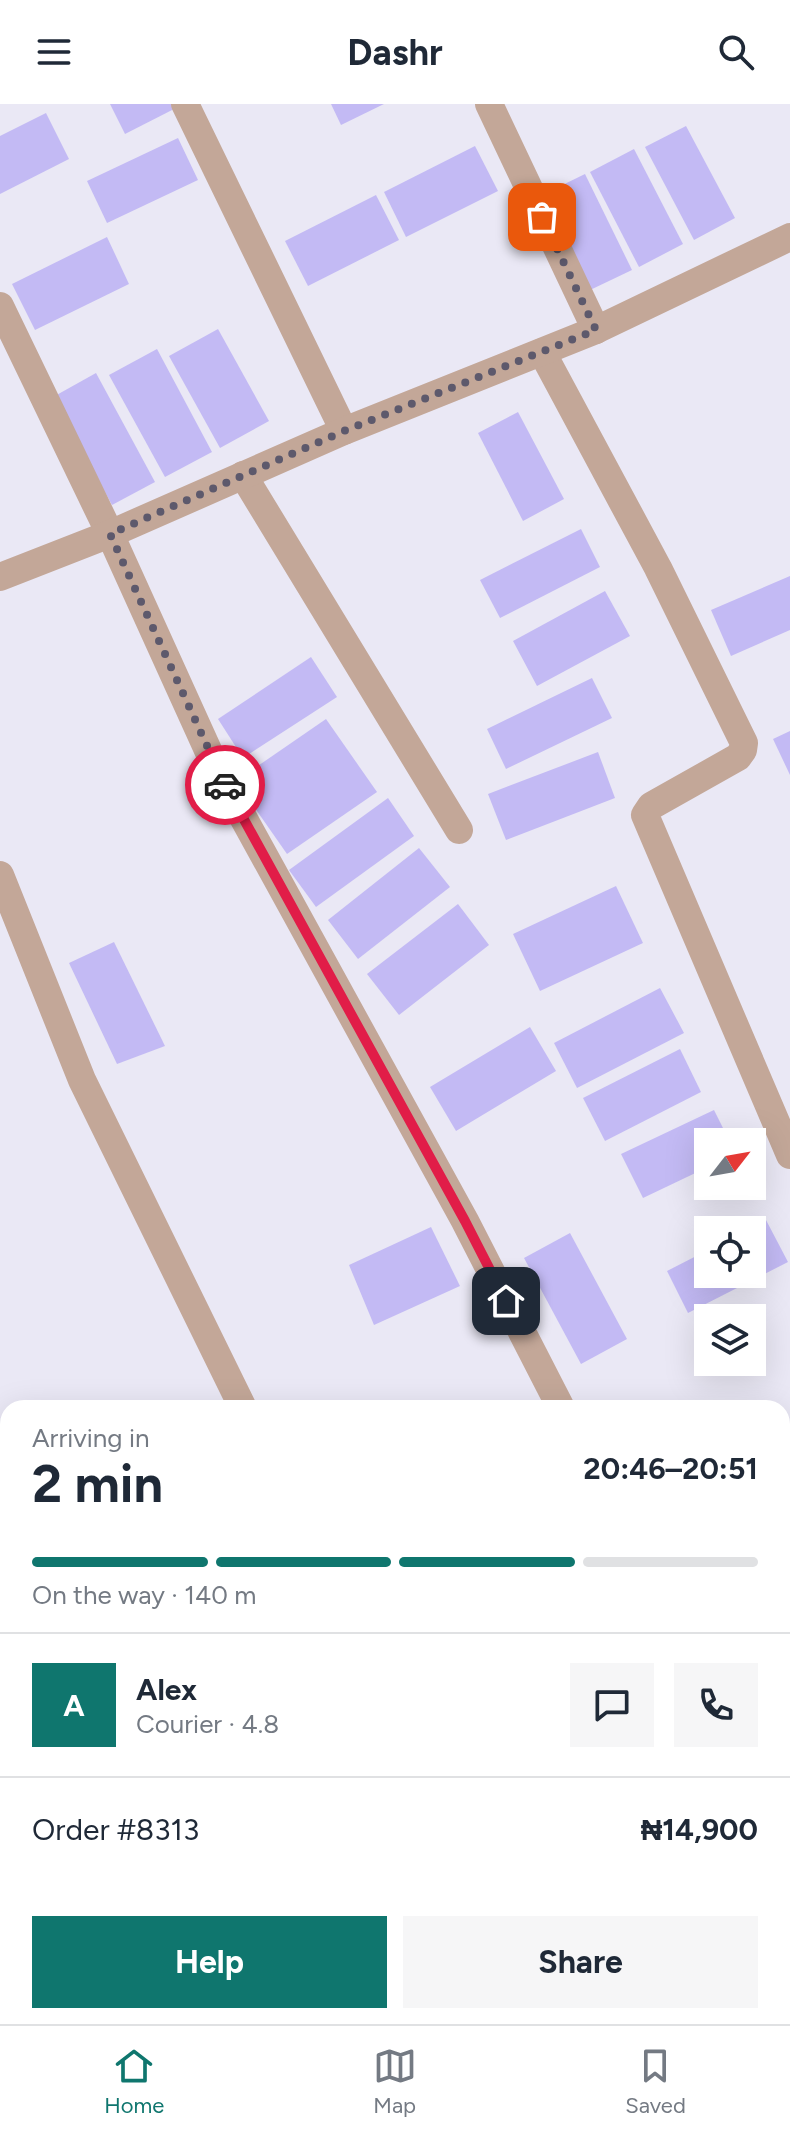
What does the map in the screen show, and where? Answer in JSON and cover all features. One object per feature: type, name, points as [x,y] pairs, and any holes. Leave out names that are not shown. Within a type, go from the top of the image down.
[{"type":"street","points":[[185,104],[344,431]]},
{"type":"street","points":[[489,104],[596,330]]},
{"type":"street","points":[[0,577],[110,534],[344,431],[596,330],[790,237]]},
{"type":"street","points":[[0,306],[110,534],[217,770],[465,1221],[557,1400]]},
{"type":"street","points":[[542,352],[658,568],[744,743],[738,757],[651,806],[645,815],[790,1155]]},
{"type":"street","points":[[243,475],[459,830]]},
{"type":"street","points":[[0,875],[82,1080],[239,1400]]},
{"type":"building","points":[[110,104],[174,104],[176,108],[125,134]]},
{"type":"building","points":[[331,104],[384,104],[341,125]]},
{"type":"building","points":[[46,113],[69,159],[0,194],[0,136]]},
{"type":"building","points":[[686,126],[735,218],[694,240],[645,147]]},
{"type":"building","points":[[178,138],[198,180],[107,223],[87,181]]},
{"type":"building","points":[[475,146],[498,191],[406,237],[384,192]]},
{"type":"building","points":[[634,149],[683,244],[639,267],[590,172]]},
{"type":"building","points":[[585,174],[632,270],[588,291],[542,195]]},
{"type":"building","points":[[376,195],[399,240],[308,286],[285,241]]},
{"type":"building","points":[[107,237],[129,284],[35,330],[12,284]]},
{"type":"building","points":[[218,329],[269,421],[220,448],[169,356]]},
{"type":"building","points":[[157,349],[212,452],[165,477],[109,375]]},
{"type":"building","points":[[96,373],[155,482],[112,505],[53,397]]},
{"type":"building","points":[[518,412],[564,499],[523,521],[478,433]]},
{"type":"building","points":[[581,529],[600,567],[500,618],[480,580]]},
{"type":"building","points":[[790,576],[790,630],[731,656],[711,610]]},
{"type":"building","points":[[605,591],[630,636],[537,686],[513,641]]},
{"type":"building","points":[[311,657],[337,697],[243,758],[218,719]]},
{"type":"building","points":[[592,678],[612,718],[506,769],[487,729]]},
{"type":"building","points":[[326,719],[377,792],[287,854],[236,781]]},
{"type":"building","points":[[790,731],[790,775],[773,739]]},
{"type":"building","points":[[598,752],[615,798],[506,840],[488,794]]},
{"type":"building","points":[[388,798],[414,836],[316,907],[289,870]]},
{"type":"building","points":[[419,848],[450,887],[358,959],[328,920]]},
{"type":"building","points":[[616,886],[643,943],[540,991],[513,934]]},
{"type":"building","points":[[458,904],[489,945],[399,1015],[367,974]]},
{"type":"building","points":[[114,942],[165,1046],[117,1064],[69,963]]},
{"type":"building","points":[[660,988],[684,1033],[577,1088],[554,1043]]},
{"type":"building","points":[[530,1027],[556,1071],[456,1131],[430,1087]]},
{"type":"building","points":[[680,1049],[701,1092],[605,1141],[583,1098]]},
{"type":"building","points":[[714,1110],[723,1128],[694,1128],[694,1174],[643,1198],[621,1154]]},
{"type":"building","points":[[766,1220],[788,1262],[766,1273]]},
{"type":"building","points":[[431,1227],[460,1286],[374,1325],[349,1265]]},
{"type":"building","points":[[570,1233],[627,1339],[581,1364],[524,1258]]},
{"type":"building","points":[[694,1257],[694,1288],[737,1288],[706,1304],[694,1304],[694,1310],[688,1313],[667,1271]]},
{"type":"way so far","points":[[225,785],[110,534],[344,431],[596,330],[542,217]]},
{"type":"route","points":[[225,785],[506,1301]]}]
